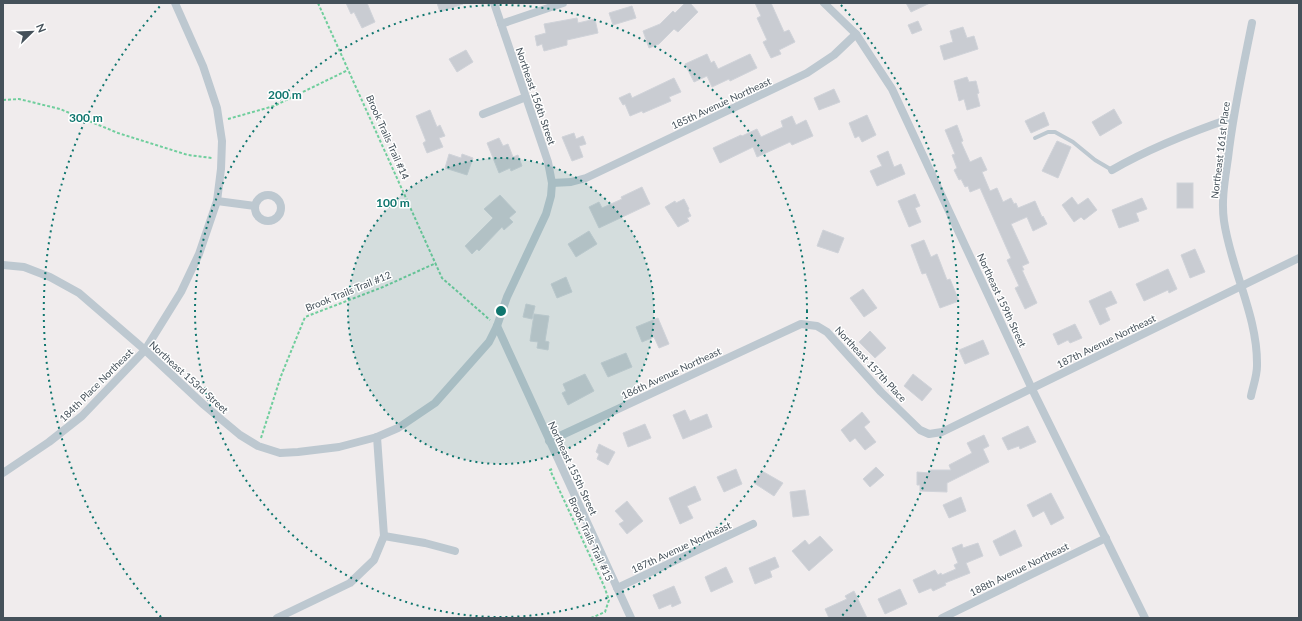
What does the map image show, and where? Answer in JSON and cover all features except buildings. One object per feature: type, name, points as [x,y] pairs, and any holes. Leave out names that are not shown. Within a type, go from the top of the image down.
[{"type":"street","name":"184th Place Northeast","points":[[3,473],[49,442],[82,416],[145,350],[160,328],[199,254],[217,201],[222,141],[217,108],[203,66],[175,3]]},
{"type":"street","name":"Northeast 156th Street","points":[[494,3],[548,162],[552,183],[552,196],[546,214],[507,297],[497,326]]},
{"type":"street","points":[[501,24],[563,3]]},
{"type":"street","name":"Northeast 159th Street","points":[[824,3],[856,34],[892,89],[1032,389],[1145,618]]},
{"type":"street","name":"Northeast 161st Place","points":[[1251,396],[1257,367],[1254,336],[1242,285],[1229,245],[1224,221],[1223,198],[1232,118],[1252,23]]},
{"type":"street","name":"185th Avenue Northeast","points":[[552,183],[571,182],[586,178],[807,73],[834,55],[856,34]]},
{"type":"street","points":[[483,114],[526,97]]},
{"type":"street","points":[[1112,170],[1204,128],[1232,118]]},
{"type":"street","points":[[217,201],[255,206]]},
{"type":"street","name":"187th Avenue Northeast","points":[[920,430],[929,434],[942,432],[1299,258]]},
{"type":"street","name":"Northeast 153rd Street","points":[[3,266],[24,267],[50,277],[79,293],[145,350],[204,405],[240,435],[258,446],[280,453],[298,452],[339,447],[378,437]]},
{"type":"street","name":"Northeast 157th Place","points":[[801,324],[817,326],[827,332],[881,392],[920,430]]},
{"type":"street","name":"186th Avenue Northeast","points":[[549,441],[801,324]]},
{"type":"street","points":[[277,618],[350,583],[374,560],[384,536],[378,437],[398,428],[434,403],[489,342],[497,326]]},
{"type":"street","name":"Northeast 155th Street","points":[[497,326],[631,618]]},
{"type":"street","name":"187th Avenue Northeast","points":[[617,588],[752,524]]},
{"type":"street","points":[[384,536],[425,543],[455,552]]},
{"type":"street","name":"188th Avenue Northeast","points":[[942,618],[1106,538]]},
{"type":"lane","points":[[1036,138],[1048,132],[1055,132],[1073,142],[1095,160],[1112,170]]},
{"type":"path","name":"Brook Trails Trail #14","points":[[318,3],[442,278],[497,326]]},
{"type":"path","points":[[219,121],[274,106],[348,70]]},
{"type":"path","points":[[3,100],[19,99],[60,109],[118,133],[188,155],[221,160]]},
{"type":"path","name":"Brook Trails Trail #12","points":[[258,446],[281,376],[305,317],[383,287],[436,263]]},
{"type":"path","name":"Brook Trails Trail #15","points":[[559,462],[550,470],[604,586],[609,600],[605,612],[591,618]]}]
